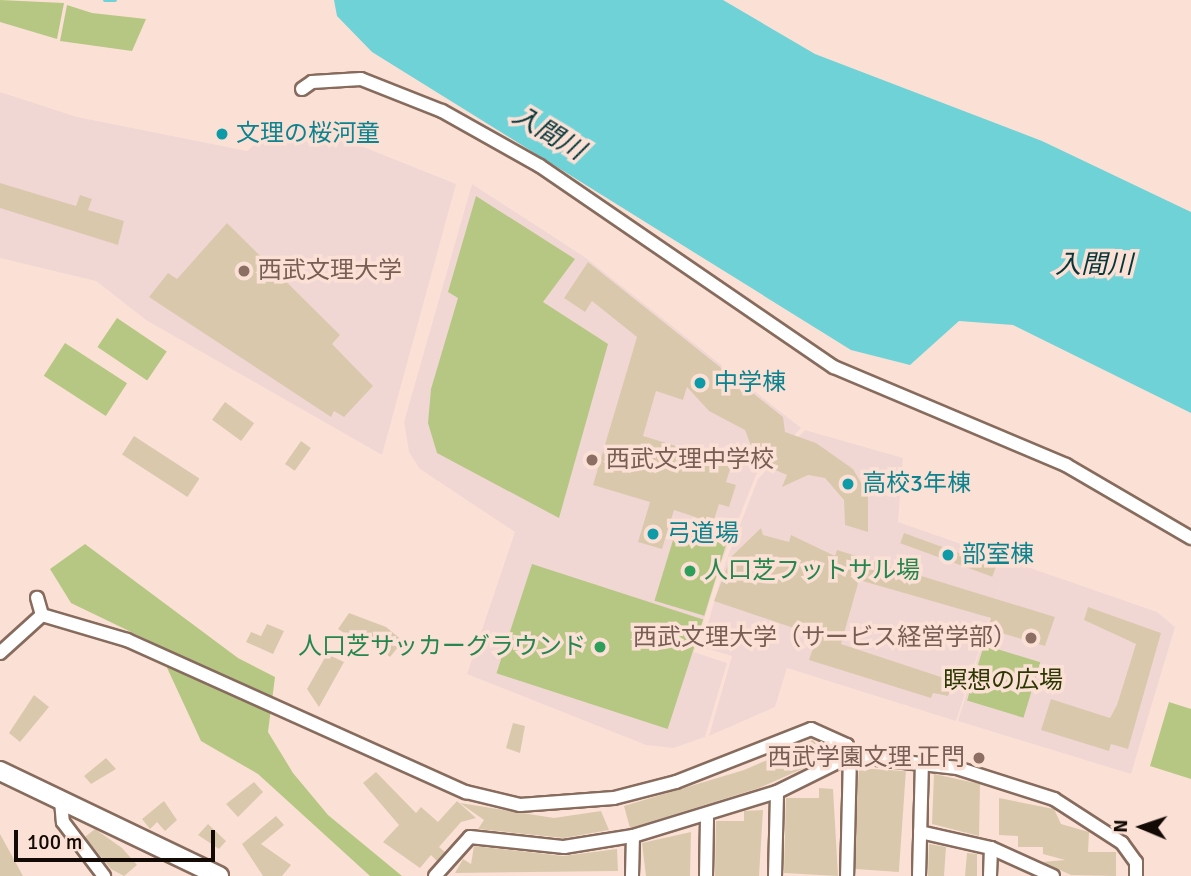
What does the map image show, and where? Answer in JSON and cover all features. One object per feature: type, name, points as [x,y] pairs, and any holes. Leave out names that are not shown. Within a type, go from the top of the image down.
[{"type":"main road","points":[[0,771],[219,876]]},
{"type":"street","points":[[302,89],[361,79],[442,111],[540,166],[834,367],[1066,465],[1191,538]]},
{"type":"street","points":[[37,598],[42,615]]},
{"type":"street","points":[[0,653],[42,615]]},
{"type":"street","points":[[42,615],[127,640],[466,792],[520,805],[572,806],[639,792],[811,729],[847,745],[850,756],[847,876]]},
{"type":"street","points":[[435,876],[470,836],[564,848],[633,836],[707,817],[777,792],[850,756],[922,763],[999,779],[1063,804],[1122,843],[1136,862],[1136,876]]},
{"type":"street","points":[[919,876],[922,763]]},
{"type":"street","points":[[775,876],[777,792]]},
{"type":"street","points":[[61,801],[64,822],[104,876]]},
{"type":"street","points":[[706,876],[707,817]]},
{"type":"street","points":[[920,832],[991,848],[1053,876]]},
{"type":"street","points":[[632,876],[633,836]]},
{"type":"street","points":[[990,876],[991,848]]},
{"type":"shaded area","name":"西武文理大学","points":[[0,92],[77,117],[247,151],[275,127],[346,140],[456,184],[382,455],[146,320],[96,281],[0,258]]},
{"type":"shaded area","name":"西武文理中学校","points":[[472,184],[586,258],[801,428],[756,475],[722,561],[694,652],[727,663],[705,737],[673,748],[646,745],[467,674],[515,532],[420,469],[409,452],[404,422]]},
{"type":"shaded area","points":[[805,430],[903,458],[898,522],[1157,612],[1175,627],[1131,774],[958,721],[1002,579],[956,721],[787,668],[775,707],[709,736],[732,656],[701,647],[727,558],[758,479]]},
{"type":"green space","points":[[0,0],[64,3],[57,39],[0,22]]},
{"type":"green space","points":[[67,5],[92,13],[146,19],[132,51],[60,41]]},
{"type":"green space","points":[[476,196],[575,259],[543,302],[608,344],[559,518],[437,453],[428,423],[431,389],[458,298],[448,292]]},
{"type":"green space","points":[[117,318],[167,352],[147,381],[97,347]]},
{"type":"green space","points":[[65,343],[127,383],[106,416],[44,376]]},
{"type":"green space","name":"人口芝フットサル場","points":[[677,527],[727,542],[704,616],[654,601]]},
{"type":"green space","points":[[85,544],[238,658],[275,677],[268,732],[293,773],[328,815],[402,876],[370,876],[258,774],[201,741],[156,644],[71,603],[50,569]]},
{"type":"green space","name":"人口芝サッカーグラウンド","points":[[532,564],[703,620],[668,729],[496,673]]},
{"type":"green space","name":"瞑想の広場","points":[[984,645],[1040,662],[1023,718],[967,700]]},
{"type":"green space","points":[[1169,702],[1191,709],[1191,779],[1150,766]]},
{"type":"water","name":"入間川","points":[[334,0],[723,0],[815,54],[1042,141],[1191,212],[1191,413],[1013,325],[959,321],[910,365],[851,350],[372,52],[337,16]]},
{"type":"building","points":[[0,183],[76,206],[80,195],[92,199],[88,210],[124,221],[118,245],[0,208]]},
{"type":"building","points":[[227,223],[340,335],[332,344],[373,386],[344,417],[334,411],[331,417],[149,297],[168,273],[177,279]]},
{"type":"building","points":[[588,262],[783,417],[785,432],[816,443],[853,469],[868,495],[868,532],[845,525],[844,500],[825,478],[808,475],[782,487],[787,475],[757,462],[745,430],[709,411],[687,387],[683,400],[656,391],[643,436],[732,463],[726,482],[736,485],[729,507],[719,504],[713,523],[674,510],[662,549],[638,542],[650,502],[593,485],[637,337],[592,301],[585,312],[564,298]]},
{"type":"building","points":[[225,402],[254,423],[241,441],[212,420]]},
{"type":"building","points":[[134,436],[199,478],[187,497],[122,454]]},
{"type":"building","points":[[301,441],[311,448],[295,471],[285,464]]},
{"type":"building","points":[[761,528],[763,535],[789,542],[791,535],[835,556],[837,550],[1055,617],[1045,646],[988,629],[991,618],[859,580],[841,644],[953,681],[948,696],[933,693],[931,698],[809,660],[817,636],[714,601],[731,557]]},
{"type":"building","name":"部室棟","points":[[904,533],[996,567],[992,577],[900,543]]},
{"type":"building","points":[[1088,607],[1161,633],[1128,749],[1111,744],[1109,751],[1041,730],[1051,699],[1110,718],[1117,705],[1136,644],[1084,620]]},
{"type":"building","points":[[349,613],[386,627],[403,641],[390,657],[365,635],[360,643],[338,629]]},
{"type":"building","points":[[267,624],[284,631],[273,654],[246,642],[251,632],[261,636]]},
{"type":"building","points":[[327,654],[344,662],[319,707],[307,689]]},
{"type":"building","points":[[34,695],[49,707],[20,742],[9,733]]},
{"type":"building","points":[[513,723],[525,726],[520,753],[506,748]]},
{"type":"building","points":[[813,740],[827,758],[759,788],[630,828],[624,806],[744,770]]},
{"type":"building","points":[[106,758],[116,769],[91,784],[84,776]]},
{"type":"building","points":[[859,768],[906,771],[899,872],[852,869]]},
{"type":"building","points":[[376,772],[416,813],[421,807],[438,822],[457,801],[476,818],[461,822],[439,847],[445,852],[437,861],[431,855],[420,868],[383,842],[399,825],[363,783]]},
{"type":"building","points":[[934,774],[980,784],[979,836],[932,824]]},
{"type":"building","points":[[254,782],[263,792],[238,817],[226,804]]},
{"type":"building","points":[[819,788],[833,789],[838,876],[784,873],[786,798],[819,798]]},
{"type":"building","points":[[999,798],[1054,809],[1061,824],[1089,832],[1088,852],[1116,852],[1116,876],[1071,875],[1042,862],[1065,860],[1043,854],[1043,847],[1018,847],[1018,836],[999,835]]},
{"type":"building","points":[[164,801],[177,820],[165,831],[157,822],[150,829],[142,819]]},
{"type":"building","points":[[460,803],[554,818],[601,811],[609,830],[564,838],[478,829],[484,820]]},
{"type":"building","points":[[763,810],[759,876],[715,876],[716,821],[744,821],[744,811]]},
{"type":"building","points":[[276,816],[284,825],[261,844],[291,865],[282,876],[263,876],[242,844]]},
{"type":"building","points":[[208,824],[226,841],[219,849],[198,835]]},
{"type":"building","points":[[95,829],[122,848],[137,865],[124,876],[111,869],[85,837]]},
{"type":"building","points":[[691,832],[690,876],[646,876],[642,843]]},
{"type":"building","points":[[0,834],[23,876],[0,876]]},
{"type":"building","points":[[929,844],[946,847],[944,876],[928,876]]},
{"type":"building","points":[[474,846],[563,856],[617,849],[618,871],[455,873],[463,859],[471,864]]},
{"type":"building","points":[[967,853],[977,854],[977,876],[965,876]]},
{"type":"waterway","points":[[105,0],[115,0]]},
{"type":"place","name":"文理の桜河童","points":[[222,134]]},
{"type":"place","name":"西武文理大学","points":[[244,271]]},
{"type":"place","name":"中学棟","points":[[700,383]]},
{"type":"place","name":"西武文理中学校","points":[[592,460]]},
{"type":"place","name":"高校3年棟","points":[[848,484]]},
{"type":"place","name":"弓道場","points":[[653,534]]},
{"type":"place","name":"部室棟","points":[[948,555]]},
{"type":"place","name":"人口芝フットサル場","points":[[690,571]]},
{"type":"place","name":"西武文理大学（サービス経営学部）","points":[[1031,638]]},
{"type":"place","name":"人口芝サッカーグラウンド","points":[[600,647]]},
{"type":"place","name":"西武学園文理 正門","points":[[979,758]]}]
